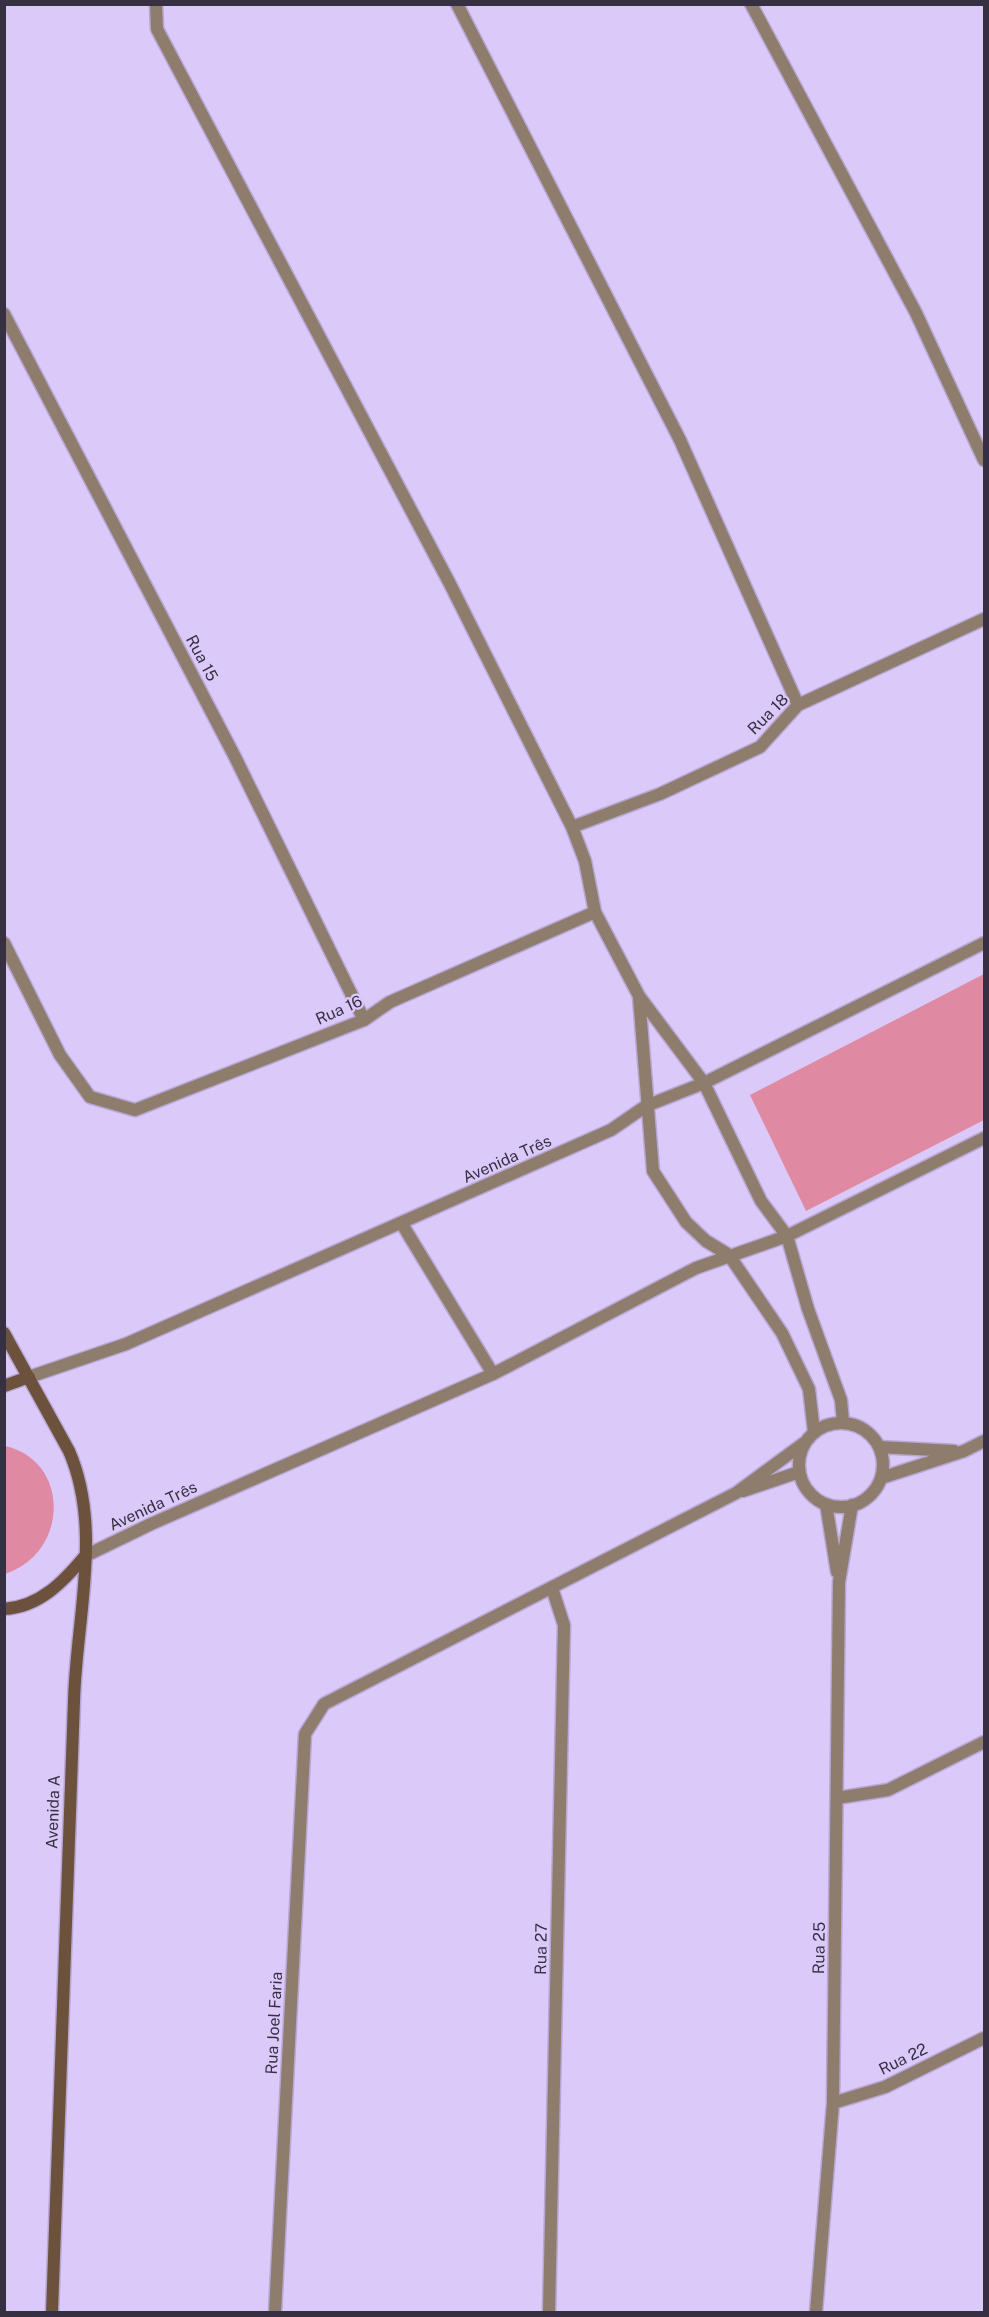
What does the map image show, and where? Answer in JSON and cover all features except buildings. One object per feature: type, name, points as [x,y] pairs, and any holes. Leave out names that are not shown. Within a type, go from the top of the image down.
[{"type":"main road","name":"Avenida A","points":[[4,1333],[77,1469],[87,1514],[74,1678],[52,2313]]},
{"type":"main road","points":[[4,1386],[29,1377]]},
{"type":"main road","points":[[4,1609],[28,1603],[62,1583],[85,1556]]},
{"type":"street","points":[[156,4],[157,29],[450,584],[572,827],[585,861],[595,912],[639,996],[704,1083],[761,1201],[787,1236],[808,1309],[841,1400],[843,1422]]},
{"type":"street","points":[[457,4],[680,440],[798,705]]},
{"type":"street","points":[[751,4],[916,313],[984,460]]},
{"type":"street","name":"Rua 15","points":[[4,314],[236,757],[364,1020]]},
{"type":"street","name":"Rua 18","points":[[572,827],[660,794],[760,747],[798,705],[984,619]]},
{"type":"street","name":"Rua 16","points":[[4,943],[60,1055],[90,1097],[135,1110],[364,1020],[390,1002],[595,912]]},
{"type":"street","name":"Avenida Três","points":[[29,1377],[126,1344],[611,1130],[646,1106],[704,1083],[984,943]]},
{"type":"street","points":[[639,996],[653,1171],[686,1222],[705,1241],[729,1255],[782,1333],[809,1389],[814,1432]]},
{"type":"street","name":"Avenida Três","points":[[85,1556],[151,1524],[493,1374],[696,1268],[787,1236],[984,1138]]},
{"type":"street","points":[[402,1224],[493,1374]]},
{"type":"street","points":[[736,1493],[804,1443],[814,1432],[828,1424],[843,1422],[858,1426],[871,1435],[879,1448],[883,1463],[881,1478],[875,1490],[865,1499],[852,1505],[826,1504],[814,1497],[804,1486],[799,1472],[799,1457],[804,1443]]},
{"type":"street","points":[[881,1478],[964,1451],[984,1442]]},
{"type":"street","points":[[879,1448],[964,1451]]},
{"type":"street","points":[[552,1588],[736,1493],[799,1472]]},
{"type":"street","points":[[826,1504],[839,1582]]},
{"type":"street","points":[[839,1582],[852,1505]]},
{"type":"street","name":"Rua 25","points":[[816,2313],[833,2103],[839,1582]]},
{"type":"street","name":"Rua Joel Faria","points":[[275,2313],[305,1734],[324,1704],[552,1588]]},
{"type":"street","name":"Rua 27","points":[[549,2313],[564,1625],[552,1588]]},
{"type":"street","points":[[837,1798],[888,1790],[984,1742]]},
{"type":"street","name":"Rua 22","points":[[833,2103],[885,2087],[984,2038]]},
{"type":"shaded area","points":[[984,974],[984,1120],[806,1211],[750,1095]]},
{"type":"shaded area","points":[[5,1446],[27,1455],[42,1469],[51,1488],[54,1508],[51,1528],[41,1547],[26,1563],[5,1574]]}]
